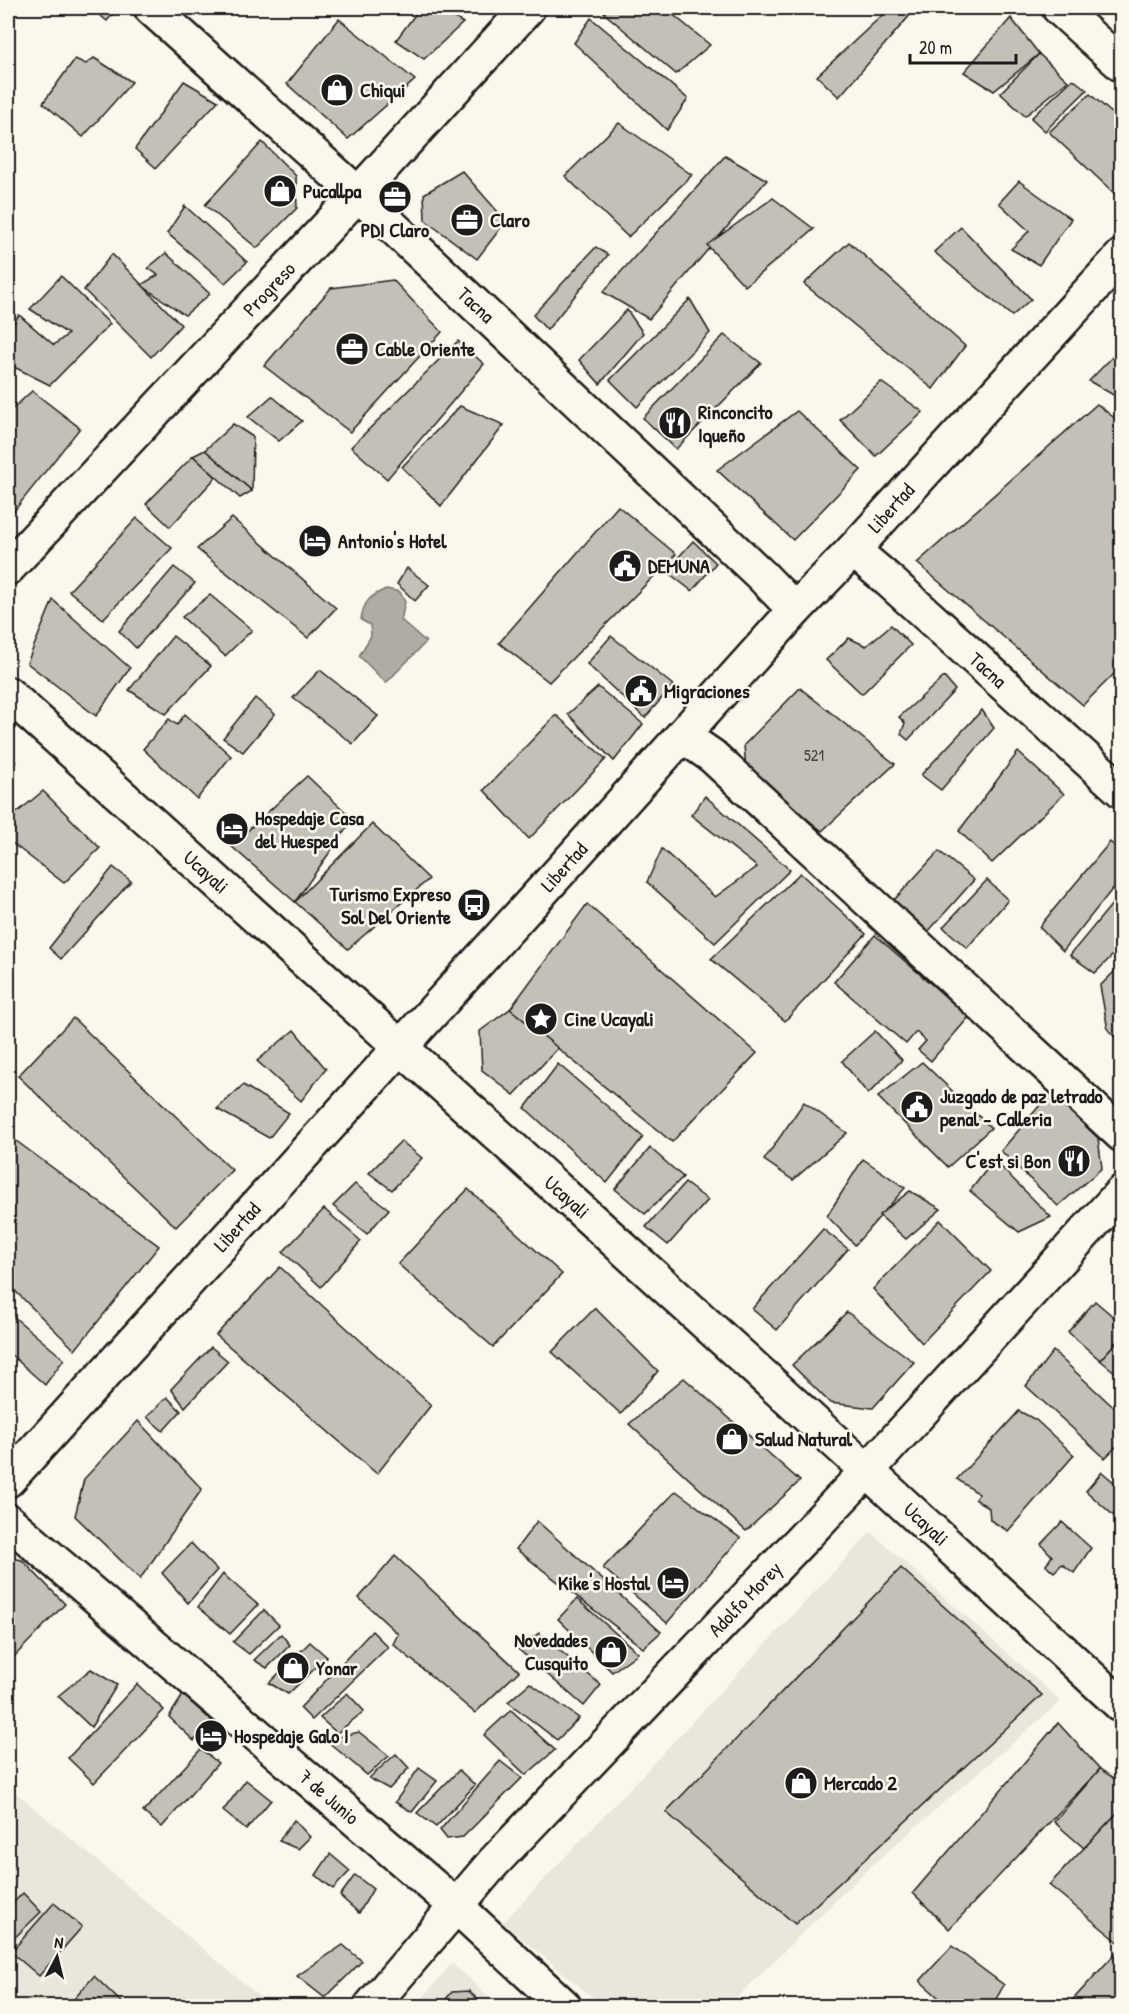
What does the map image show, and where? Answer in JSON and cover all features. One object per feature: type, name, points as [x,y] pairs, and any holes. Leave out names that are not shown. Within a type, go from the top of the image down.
[{"type":"street","name":"Tacna","points":[[151,8],[358,194],[762,576],[795,610]]},
{"type":"street","name":"Progreso","points":[[8,568],[358,194],[528,8]]},
{"type":"street","points":[[1059,8],[1122,65]]},
{"type":"street","name":"Libertad","points":[[8,1480],[795,610],[853,550],[1122,256]]},
{"type":"street","name":"Tacna","points":[[853,550],[1122,791]]},
{"type":"street","name":"Ucayali","points":[[8,694],[868,1470],[1122,1706]]},
{"type":"street","points":[[683,735],[712,756],[1122,1135]]},
{"type":"street","name":"Adolfo Morey","points":[[371,2007],[492,1863],[868,1470],[1122,1192]]},
{"type":"street","name":"7 de Junio","points":[[8,1521],[455,1905],[564,2007]]},
{"type":"shaded area","points":[[386,589],[400,592],[405,602],[401,620],[426,642],[386,683],[359,656],[371,636],[370,625],[361,620],[366,604],[376,594]]},
{"type":"shaded area","name":"Mercado 2","points":[[871,1532],[1061,1701],[872,1865],[728,2006],[603,2006],[503,1923]]},
{"type":"shaded area","points":[[8,1786],[271,2006],[16,2006],[8,1998]]},
{"type":"shaded area","points":[[452,1963],[499,2006],[416,2006]]},
{"type":"building","points":[[91,8],[118,8],[107,21]]},
{"type":"building","points":[[420,8],[438,8],[463,23],[424,59],[396,40]]},
{"type":"building","points":[[609,8],[665,8],[710,45],[676,74],[604,13]]},
{"type":"building","points":[[890,8],[903,8],[911,14],[839,97],[817,76]]},
{"type":"building","points":[[928,8],[947,8],[940,17]]},
{"type":"building","points":[[591,18],[688,99],[667,130],[574,43]]},
{"type":"building","points":[[1011,18],[1039,54],[994,91],[964,72]]},
{"type":"building","points":[[339,19],[415,80],[348,139],[287,84]]},
{"type":"building","points":[[1039,54],[1068,81],[1025,116],[1000,93]]},
{"type":"building","points":[[94,58],[132,82],[83,137],[43,103],[75,59],[86,64]]},
{"type":"building","points":[[1073,79],[1087,90],[1045,131],[1031,118]]},
{"type":"building","points":[[184,81],[218,101],[156,168],[135,149]]},
{"type":"building","points":[[1090,94],[1122,122],[1122,190],[1117,196],[1049,132]]},
{"type":"building","points":[[619,123],[692,175],[628,237],[565,176]]},
{"type":"building","points":[[262,142],[296,176],[297,208],[257,248],[205,205]]},
{"type":"building","points":[[725,156],[767,180],[649,319],[603,292]]},
{"type":"building","points":[[462,171],[506,221],[477,259],[425,220],[424,194]]},
{"type":"building","points":[[1019,181],[1071,219],[1039,265],[1011,249],[1029,231],[999,203]]},
{"type":"building","points":[[773,198],[814,229],[745,286],[707,245]]},
{"type":"building","points":[[185,206],[247,262],[225,283],[167,233]]},
{"type":"building","points":[[961,227],[1031,299],[1012,316],[934,252]]},
{"type":"building","points":[[849,242],[965,346],[933,389],[804,284]]},
{"type":"building","points":[[596,247],[608,255],[547,330],[533,315]]},
{"type":"building","points":[[166,253],[210,294],[185,315],[141,285],[158,275],[148,268]]},
{"type":"building","points":[[112,254],[181,325],[151,357],[84,290]]},
{"type":"building","points":[[61,276],[110,324],[50,385],[8,364],[8,332],[19,315],[54,345],[68,334],[30,309]]},
{"type":"building","name":"Cable Oriente","points":[[393,280],[442,332],[350,432],[264,366],[331,288]]},
{"type":"building","points":[[690,299],[710,333],[637,407],[610,380]]},
{"type":"building","points":[[627,310],[643,333],[600,384],[579,360]]},
{"type":"building","points":[[724,335],[761,363],[676,449],[643,418]]},
{"type":"building","points":[[458,341],[484,364],[387,479],[351,447]]},
{"type":"building","points":[[1122,347],[1122,400],[1089,381]]},
{"type":"building","points":[[881,382],[923,412],[876,456],[840,420]]},
{"type":"building","points":[[32,391],[80,428],[14,511],[8,505],[8,413]]},
{"type":"building","points":[[272,396],[302,421],[279,441],[248,417]]},
{"type":"building","points":[[1097,404],[1122,424],[1122,666],[1083,705],[917,563]]},
{"type":"building","points":[[460,406],[504,425],[441,506],[402,467]]},
{"type":"building","points":[[797,411],[861,470],[793,540],[717,470]]},
{"type":"building","points":[[233,424],[253,437],[252,491],[205,450]]},
{"type":"building","points":[[205,450],[252,491],[240,498],[193,456]]},
{"type":"building","points":[[193,456],[216,477],[170,527],[146,504]]},
{"type":"building","points":[[618,506],[676,554],[549,682],[499,643]]},
{"type":"building","points":[[137,518],[172,548],[103,619],[69,591]]},
{"type":"building","points":[[232,518],[336,608],[308,638],[197,549]]},
{"type":"building","points":[[693,541],[716,563],[692,591],[666,571]]},
{"type":"building","points":[[174,567],[195,583],[136,648],[119,631]]},
{"type":"building","points":[[407,568],[429,585],[415,601],[397,584]]},
{"type":"building","points":[[210,595],[252,630],[225,656],[182,617]]},
{"type":"building","points":[[53,600],[130,668],[96,716],[27,663]]},
{"type":"building","points":[[891,625],[911,645],[862,694],[826,660],[849,638],[866,646]]},
{"type":"building","points":[[173,636],[211,666],[166,714],[129,690]]},
{"type":"building","points":[[611,636],[673,685],[645,718],[587,664]]},
{"type":"building","points":[[320,670],[378,716],[353,744],[293,698]]},
{"type":"building","points":[[944,677],[955,690],[908,740],[901,734],[905,723],[899,717]]},
{"type":"building","points":[[598,687],[643,724],[614,761],[568,714]]},
{"type":"building","points":[[800,688],[895,764],[822,831],[746,770],[744,745]]},
{"type":"building","points":[[255,698],[275,714],[243,752],[223,738]]},
{"type":"building","points":[[982,710],[994,728],[941,790],[921,775]]},
{"type":"building","points":[[185,714],[231,756],[197,799],[143,749],[169,719],[177,725]]},
{"type":"building","points":[[556,715],[606,759],[529,839],[484,790]]},
{"type":"building","points":[[1018,752],[1064,794],[992,863],[959,831]]},
{"type":"building","points":[[8,756],[16,762],[8,771]]},
{"type":"building","points":[[307,776],[353,819],[295,902],[231,846]]},
{"type":"building","points":[[43,791],[100,848],[64,883],[8,840],[8,820]]},
{"type":"building","points":[[705,796],[790,870],[715,943],[647,882],[662,849],[715,897],[757,867],[691,815]]},
{"type":"building","points":[[372,824],[429,879],[348,949],[295,902]]},
{"type":"building","points":[[1110,842],[1122,852],[1122,877],[1063,951],[1039,927]]},
{"type":"building","points":[[939,851],[974,880],[927,933],[894,900]]},
{"type":"building","points":[[113,867],[131,881],[61,959],[49,948]]},
{"type":"building","points":[[800,873],[866,934],[785,1021],[711,959]]},
{"type":"building","points":[[987,880],[1008,900],[967,948],[943,927]]},
{"type":"building","points":[[1122,892],[1122,946],[1095,973],[1070,955]]},
{"type":"building","points":[[587,904],[757,1053],[672,1142],[510,1009]]},
{"type":"building","points":[[875,935],[969,1017],[931,1061],[918,1050],[926,1041],[916,1032],[906,1044],[834,982]]},
{"type":"building","points":[[1122,964],[1122,1044],[1108,1030],[1100,986]]},
{"type":"building","points":[[510,1009],[558,1048],[514,1095],[482,1070],[480,1031]]},
{"type":"building","points":[[73,1018],[232,1170],[176,1227],[18,1076]]},
{"type":"building","points":[[294,1030],[326,1069],[301,1101],[257,1061]]},
{"type":"building","points":[[875,1031],[902,1060],[868,1094],[842,1061]]},
{"type":"building","points":[[922,1062],[991,1128],[948,1167],[878,1097]]},
{"type":"building","points":[[558,1064],[643,1137],[607,1183],[525,1108]]},
{"type":"building","points":[[243,1085],[289,1113],[269,1138],[217,1109]]},
{"type":"building","points":[[1051,1092],[1098,1138],[1102,1168],[1058,1206],[1001,1151]]},
{"type":"building","points":[[804,1102],[847,1133],[793,1180],[764,1160]]},
{"type":"building","points":[[8,1135],[159,1246],[75,1350],[8,1284]]},
{"type":"building","points":[[401,1141],[422,1158],[392,1190],[369,1173]]},
{"type":"building","points":[[650,1148],[683,1177],[645,1214],[615,1189]]},
{"type":"building","points":[[863,1159],[905,1188],[855,1245],[827,1216]]},
{"type":"building","points":[[994,1160],[1051,1217],[1019,1232],[970,1191]]},
{"type":"building","points":[[685,1183],[708,1200],[668,1245],[646,1227]]},
{"type":"building","points":[[355,1184],[389,1209],[367,1234],[333,1206]]},
{"type":"building","points":[[468,1189],[562,1274],[493,1347],[398,1264]]},
{"type":"building","points":[[910,1191],[941,1209],[906,1239],[879,1215]]},
{"type":"building","points":[[324,1209],[361,1241],[321,1287],[283,1252]]},
{"type":"building","points":[[940,1220],[991,1271],[922,1343],[873,1289]]},
{"type":"building","points":[[823,1229],[848,1249],[777,1330],[752,1309]]},
{"type":"building","points":[[280,1267],[431,1405],[377,1474],[216,1335]]},
{"type":"building","points":[[1095,1301],[1122,1324],[1122,1336],[1100,1360],[1068,1332]]},
{"type":"building","points":[[595,1308],[658,1371],[621,1414],[552,1352]]},
{"type":"building","points":[[8,1312],[64,1359],[45,1385],[8,1352]]},
{"type":"building","points":[[847,1312],[914,1362],[873,1408],[830,1403],[792,1365]]},
{"type":"building","points":[[1122,1336],[1122,1378],[1100,1360]]},
{"type":"building","points":[[211,1347],[228,1361],[185,1407],[171,1389]]},
{"type":"building","points":[[1053,1351],[1122,1415],[1122,1441],[1105,1458],[1026,1386]]},
{"type":"building","points":[[684,1378],[800,1481],[746,1531],[629,1424]]},
{"type":"building","points":[[167,1397],[181,1411],[163,1431],[147,1417]]},
{"type":"building","points":[[1019,1411],[1036,1420],[1074,1455],[1008,1531],[990,1520],[989,1508],[975,1499],[979,1494],[957,1479]]},
{"type":"building","points":[[138,1421],[202,1489],[140,1579],[75,1516],[84,1479]]},
{"type":"building","points":[[1102,1472],[1122,1489],[1122,1523],[1086,1491]]},
{"type":"building","points":[[676,1491],[740,1538],[667,1623],[603,1568]]},
{"type":"building","points":[[537,1521],[661,1632],[643,1648],[516,1549]]},
{"type":"building","points":[[1062,1522],[1091,1548],[1074,1573],[1062,1564],[1054,1572],[1046,1565],[1052,1556],[1041,1544]]},
{"type":"building","points":[[191,1543],[217,1570],[188,1603],[162,1573]]},
{"type":"building","points":[[395,1556],[519,1671],[475,1713],[393,1644],[398,1634],[359,1598]]},
{"type":"building","points":[[8,1557],[22,1560],[65,1604],[8,1663]]},
{"type":"building","points":[[901,1568],[1042,1695],[795,1924],[666,1812]]},
{"type":"building","points":[[223,1574],[258,1605],[230,1634],[198,1607]]},
{"type":"building","points":[[577,1599],[638,1653],[612,1672],[558,1619]]},
{"type":"building","points":[[264,1610],[279,1625],[249,1654],[233,1642]]},
{"type":"building","points":[[372,1631],[388,1647],[312,1720],[300,1708]]},
{"type":"building","points":[[539,1633],[601,1685],[584,1706],[518,1649]]},
{"type":"building","points":[[281,1634],[290,1645],[267,1668],[254,1660]]},
{"type":"building","points":[[310,1642],[327,1657],[288,1694],[269,1683]]},
{"type":"building","points":[[91,1669],[117,1685],[91,1727],[58,1696]]},
{"type":"building","points":[[530,1683],[579,1718],[557,1740],[508,1702]]},
{"type":"building","points":[[137,1684],[164,1710],[94,1783],[68,1758]]},
{"type":"building","points":[[347,1693],[364,1711],[337,1733],[320,1718]]},
{"type":"building","points":[[183,1695],[212,1721],[194,1741],[169,1717]]},
{"type":"building","points":[[511,1710],[555,1750],[526,1775],[484,1735]]},
{"type":"building","points":[[1058,1723],[1100,1769],[949,1929],[913,1893]]},
{"type":"building","points":[[359,1732],[389,1756],[367,1775],[326,1740]]},
{"type":"building","points":[[201,1749],[218,1763],[162,1827],[143,1812]]},
{"type":"building","points":[[396,1754],[409,1768],[389,1789],[369,1778]]},
{"type":"building","points":[[500,1761],[522,1778],[463,1837],[447,1839],[440,1830]]},
{"type":"building","points":[[419,1768],[437,1781],[412,1812],[395,1802]]},
{"type":"building","points":[[1100,1769],[1122,1784],[1122,1808],[1084,1848],[1054,1822]]},
{"type":"building","points":[[459,1770],[475,1785],[436,1827],[417,1813]]},
{"type":"building","points":[[246,1780],[271,1800],[246,1830],[223,1811]]},
{"type":"building","points":[[1122,1808],[1122,1945],[1049,1885]]},
{"type":"building","points":[[294,1820],[310,1837],[298,1849],[279,1841]]},
{"type":"building","points":[[330,1854],[350,1871],[333,1889],[316,1875]]},
{"type":"building","points":[[355,1875],[373,1889],[359,1913],[340,1896]]},
{"type":"building","points":[[23,1893],[41,1912],[8,1944],[8,1908]]},
{"type":"building","points":[[54,1903],[82,1927],[39,1976],[11,1952]]},
{"type":"building","points":[[343,1945],[362,1961],[325,1998],[297,1976]]},
{"type":"building","points":[[952,1946],[1004,1985],[992,2006],[948,2006],[920,1981]]},
{"type":"building","points":[[1122,1946],[1122,1993],[1111,2006],[1067,2006]]},
{"type":"building","points":[[94,1976],[123,2004],[121,2006],[68,2006]]},
{"type":"building","points":[[469,1991],[484,2006],[440,2006],[452,1992]]},
{"type":"building","points":[[1122,1993],[1122,2006],[1111,2006]]},
{"type":"place","name":"Chiqui","points":[[337,90]]},
{"type":"place","name":"Pucallpa","points":[[280,191]]},
{"type":"place","name":"PDI Claro","points":[[395,197]]},
{"type":"place","name":"Claro","points":[[467,220]]},
{"type":"place","name":"Cable Oriente","points":[[352,349]]},
{"type":"place","name":"Rinconcito Iqueño","points":[[675,423]]},
{"type":"place","name":"Antonio's Hotel","points":[[315,541]]},
{"type":"place","name":"DEMUNA","points":[[625,566]]},
{"type":"place","name":"Migraciones","points":[[641,691]]},
{"type":"place","name":"Hospedaje Casa del Huesped","points":[[232,829]]},
{"type":"place","name":"Turismo Expreso Sol Del Oriente","points":[[474,905]]},
{"type":"place","name":"Cine Ucayali","points":[[541,1019]]},
{"type":"place","name":"Juzgado de paz letrado penal - Calleria","points":[[917,1107]]},
{"type":"place","name":"C'est si Bon","points":[[1074,1161]]},
{"type":"place","name":"Salud Natural","points":[[732,1439]]},
{"type":"place","name":"Kike's Hostal","points":[[673,1583]]},
{"type":"place","name":"Novedades Cusquito","points":[[611,1652]]},
{"type":"place","name":"Yonar","points":[[293,1668]]},
{"type":"place","name":"Hospedaje Galo I","points":[[211,1736]]},
{"type":"place","name":"Mercado 2","points":[[801,1783]]}]
